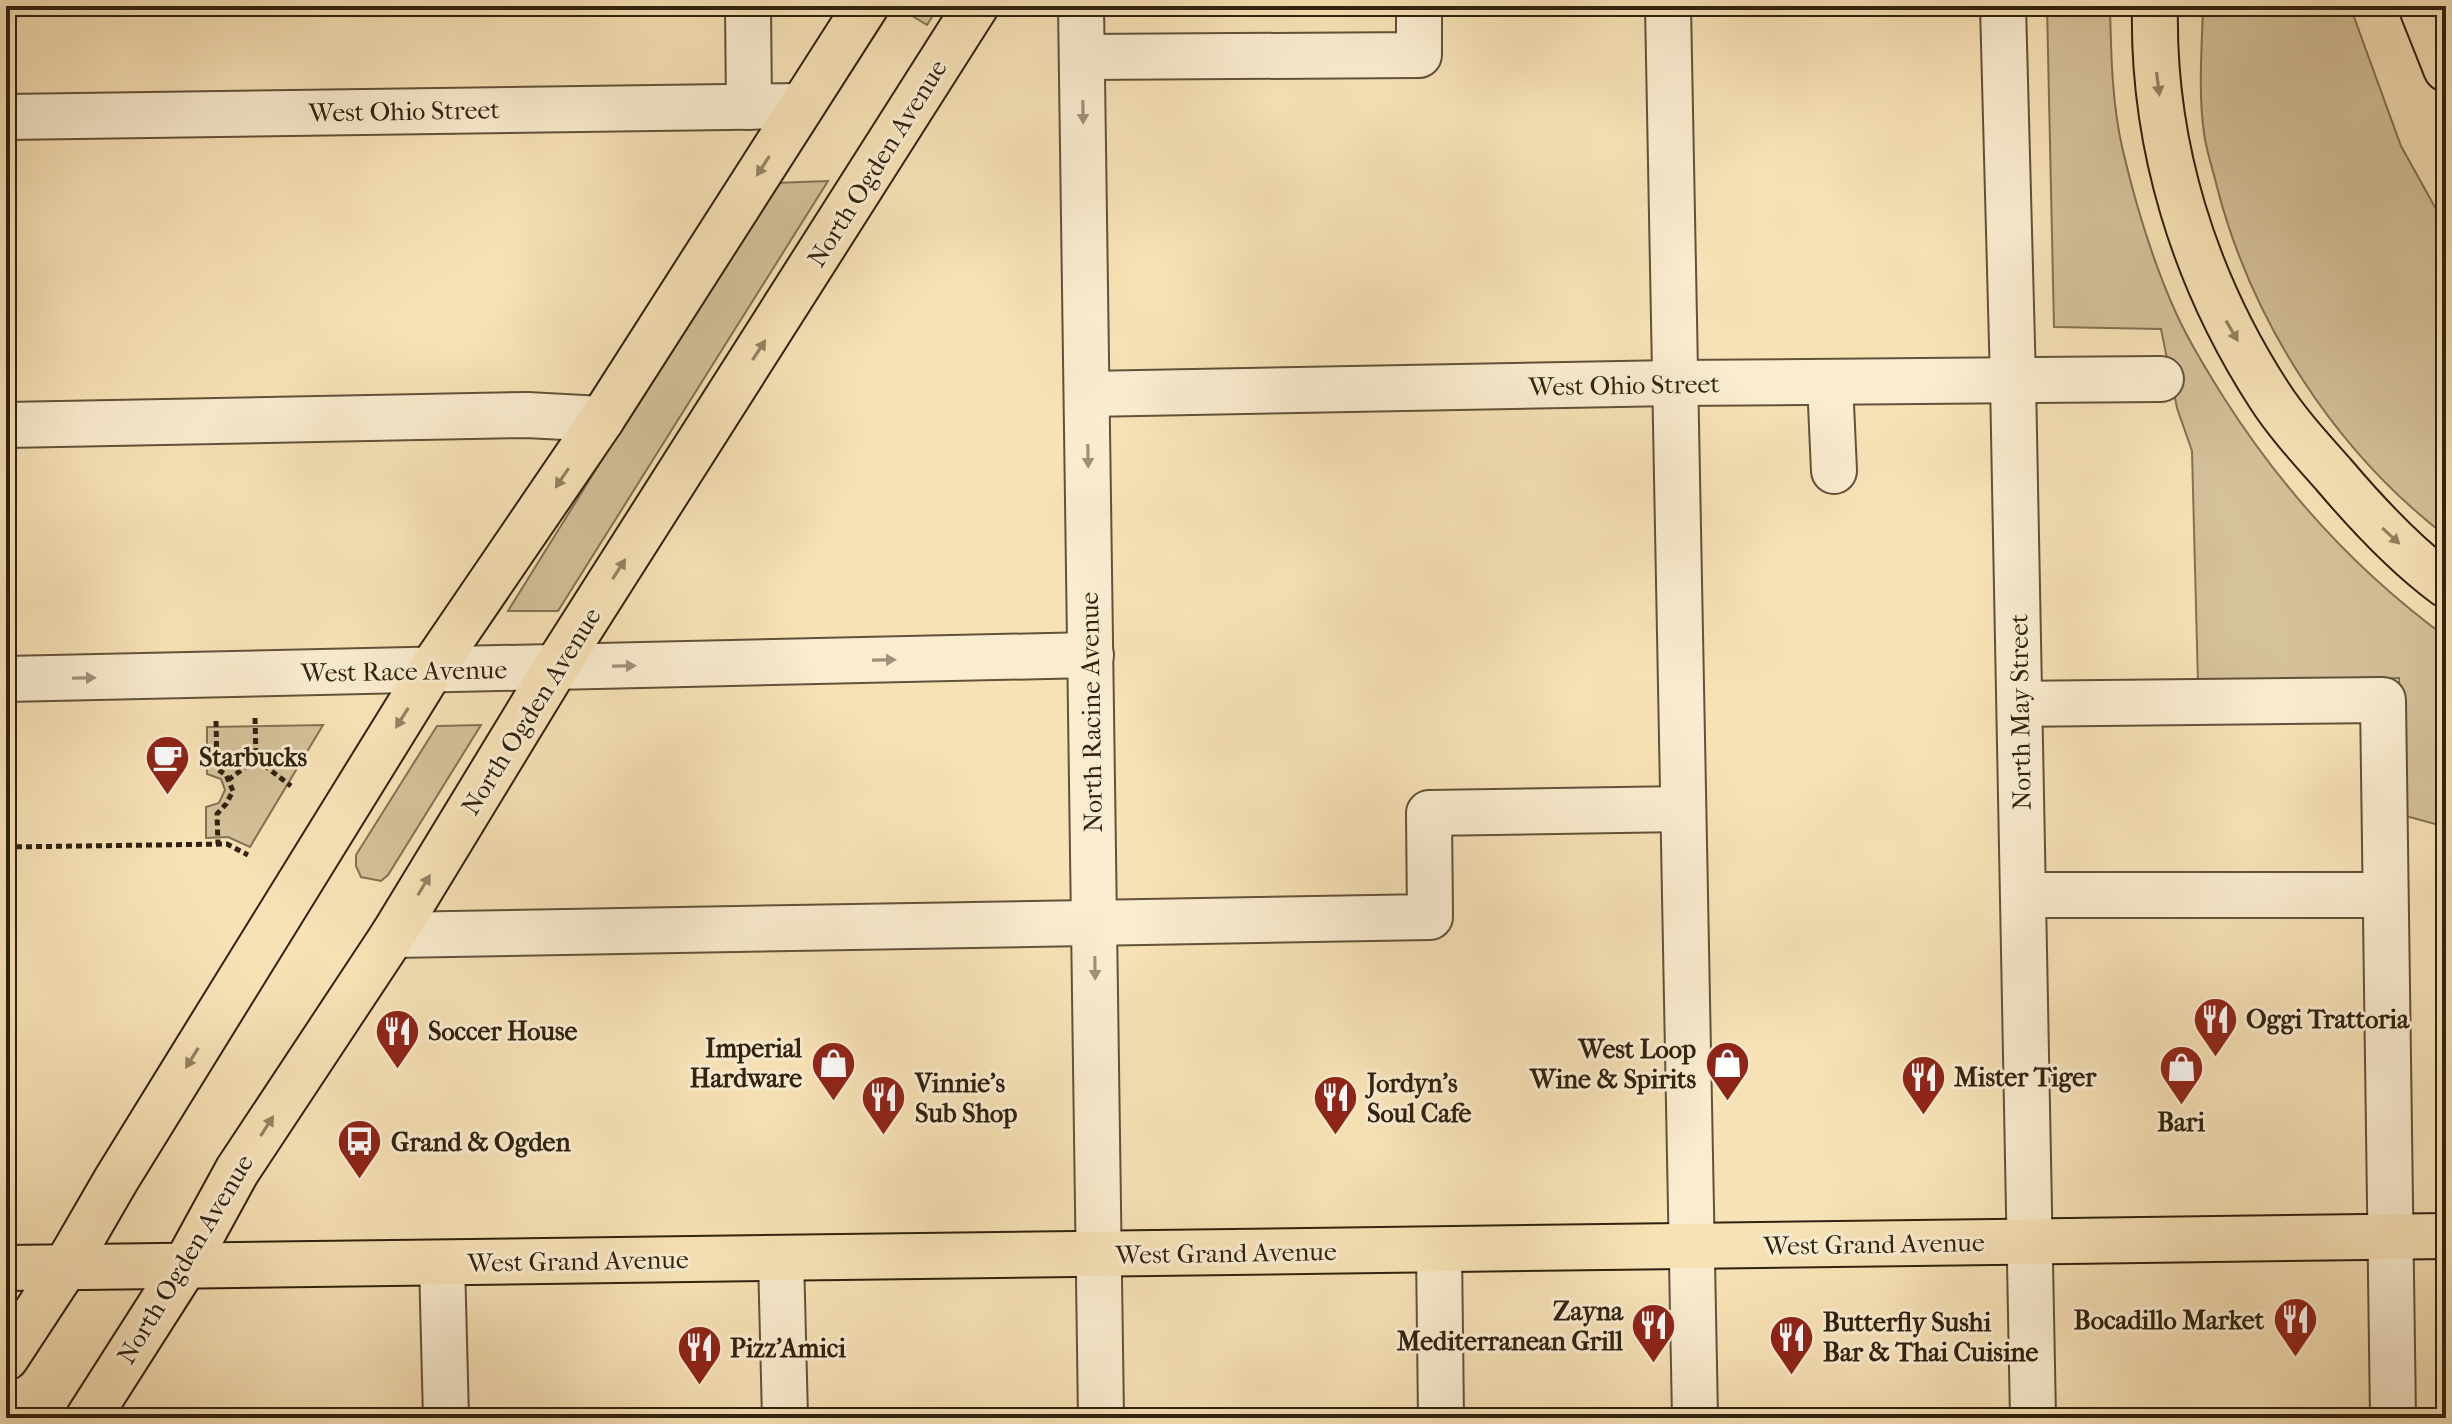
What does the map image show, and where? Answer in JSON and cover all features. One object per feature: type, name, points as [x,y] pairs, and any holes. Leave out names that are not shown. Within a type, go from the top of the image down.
[{"type":"main road","points":[[6,1358],[65,1268],[116,1180],[431,670],[602,419],[866,6]]},
{"type":"main road","name":"North Ogden Avenue","points":[[88,1418],[185,1266],[237,1171],[393,935],[556,667],[976,6]]},
{"type":"main road","points":[[2155,6],[2154,51],[2162,123],[2179,203],[2225,319],[2270,397],[2310,448],[2367,514],[2446,585]]},
{"type":"main road","points":[[2421,6],[2446,69]]},
{"type":"main road","name":"West Grand Avenue","points":[[6,1268],[2446,1236]]},
{"type":"street","points":[[748,6],[749,107]]},
{"type":"street","name":"North Racine Avenue","points":[[1081,6],[1101,1418]]},
{"type":"street","points":[[1082,57],[1419,55],[1419,6]]},
{"type":"street","points":[[1668,6],[1695,1418]]},
{"type":"street","name":"North May Street","points":[[2003,6],[2033,1418]]},
{"type":"street","name":"West Ohio Street","points":[[6,117],[801,106]]},
{"type":"street","name":"West Ohio Street","points":[[1087,394],[1674,383],[2161,379]]},
{"type":"street","points":[[1830,382],[1834,471]]},
{"type":"street","points":[[6,425],[527,415],[602,419]]},
{"type":"street","name":"West Race Avenue","points":[[6,679],[1091,655]]},
{"type":"street","points":[[2020,704],[2383,700],[2393,1418]]},
{"type":"street","points":[[393,935],[1430,917],[1429,813],[1683,809]]},
{"type":"street","points":[[2023,895],[2385,895]]},
{"type":"street","points":[[1439,1250],[1441,1418]]},
{"type":"street","points":[[781,1258],[785,1418]]},
{"type":"street","points":[[442,1263],[446,1418]]},
{"type":"path","points":[[216,718],[217,769],[228,780],[233,791],[217,814],[218,844]]},
{"type":"path","points":[[255,718],[256,759]]},
{"type":"path","points":[[228,780],[256,759]]},
{"type":"path","points":[[256,759],[291,786]]},
{"type":"path","points":[[6,847],[227,844],[248,855]]},
{"type":"shaded area","points":[[896,6],[939,6],[927,25]]},
{"type":"shaded area","points":[[2047,6],[2110,6],[2116,116],[2139,213],[2176,313],[2224,398],[2271,466],[2324,528],[2382,585],[2446,637],[2446,827],[2402,815],[2399,678],[2198,685],[2192,451],[2177,408],[2161,329],[2054,327]]},
{"type":"shaded area","points":[[2203,6],[2350,6],[2401,146],[2446,227],[2446,536],[2368,465],[2334,424],[2303,380],[2252,287],[2232,237],[2205,140],[2201,85]]},
{"type":"shaded area","points":[[828,181],[558,611],[508,611],[774,183]]},
{"type":"shaded area","points":[[323,725],[250,847],[228,837],[206,838],[206,807],[219,803],[225,790],[221,779],[207,774],[207,727]]},
{"type":"shaded area","points":[[481,725],[388,875],[381,881],[361,877],[356,866],[356,855],[437,726]]},
{"type":"place","name":"Starbucks","points":[[168,796]]},
{"type":"place","name":"Oggi Trattoria","points":[[2215,1058]]},
{"type":"place","name":"Soccer House","points":[[397,1070]]},
{"type":"place","name":"Imperial Hardware","points":[[833,1102]]},
{"type":"place","name":"West Loop Wine & Spirits","points":[[1727,1103]]},
{"type":"place","name":"Bari","points":[[2181,1106]]},
{"type":"place","name":"Mister Tiger","points":[[1923,1116]]},
{"type":"place","name":"Vinnie’s Sub Shop","points":[[884,1137]]},
{"type":"place","name":"Jordyn's Soul Cafe","points":[[1336,1137]]},
{"type":"place","name":"Grand & Ogden","points":[[360,1181]]},
{"type":"place","name":"Bocadillo Market","points":[[2295,1359]]},
{"type":"place","name":"Zayna Mediterranean Grill","points":[[1654,1365]]},
{"type":"place","name":"Butterfly Sushi Bar & Thai Cuisine","points":[[1792,1376]]},
{"type":"place","name":"Pizz’Amici","points":[[699,1387]]}]
